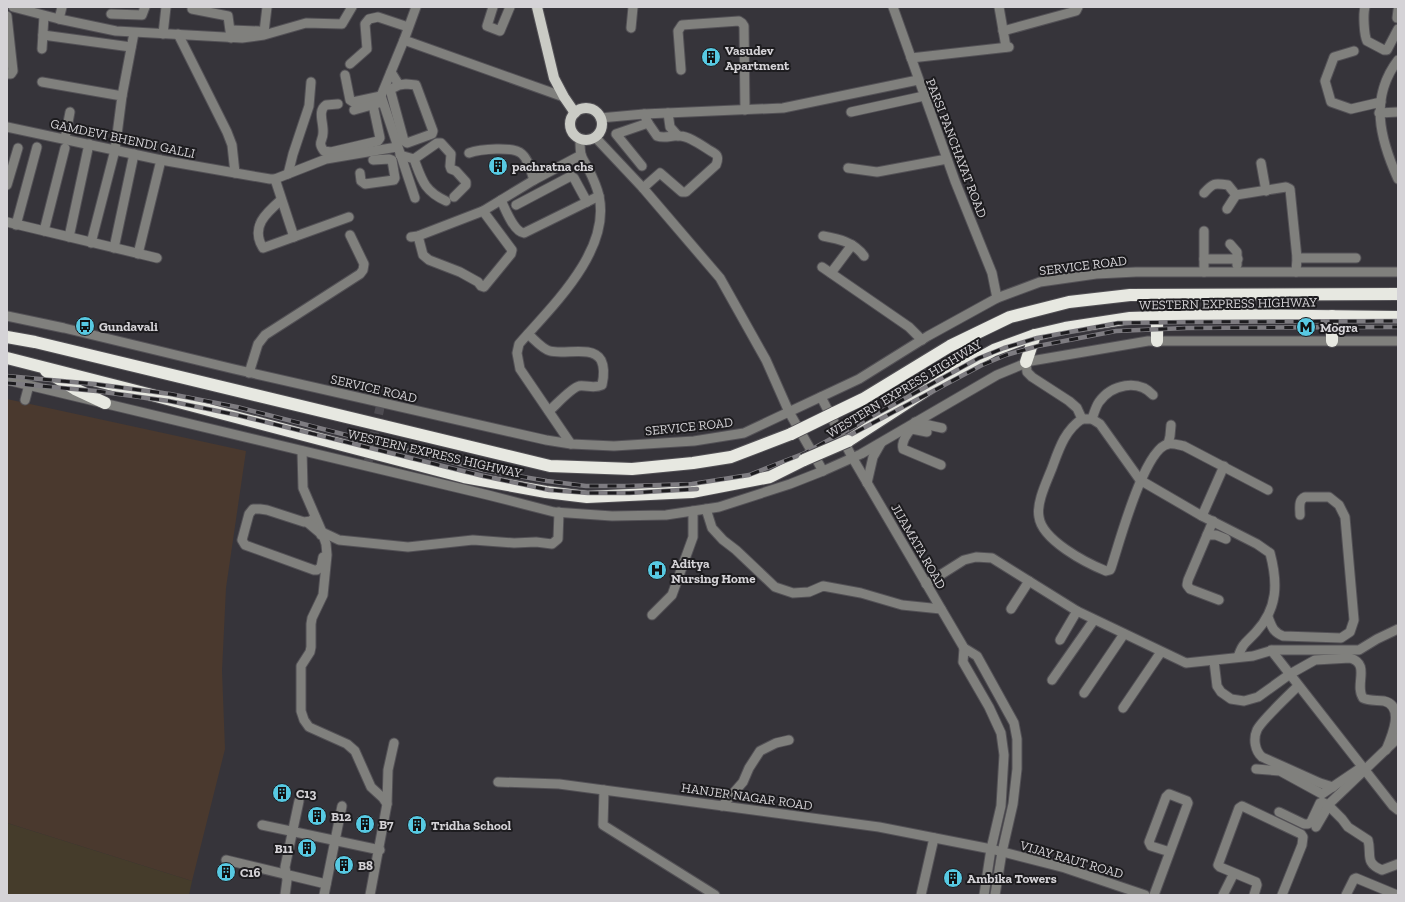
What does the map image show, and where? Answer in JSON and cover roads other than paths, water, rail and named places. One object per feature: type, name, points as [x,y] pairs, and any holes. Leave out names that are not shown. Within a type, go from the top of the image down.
[{"type":"highway","name":"WESTERN EXPRESS HIGHWAY","points":[[35,342],[550,466],[632,469],[693,463],[731,457],[791,434],[863,399],[950,346],[1010,317],[1069,302],[1130,295],[1398,294]]},
{"type":"highway","name":"WESTERN EXPRESS HIGHWAY","points":[[35,364],[464,477],[546,492],[587,497],[692,492],[770,477],[848,441],[961,368],[994,350],[1035,335],[1065,328],[1130,318],[1157,317],[1218,315],[1398,317]]},
{"type":"highway","points":[[1332,316],[1332,341]]},
{"type":"highway","points":[[1157,317],[1157,341]]},
{"type":"highway","points":[[7,333],[35,342]]},
{"type":"highway","points":[[1026,362],[1035,335]]},
{"type":"highway","points":[[7,337],[35,342]]},
{"type":"highway","points":[[7,358],[35,364],[75,389],[105,403]]},
{"type":"highway","points":[[7,364],[35,364]]},
{"type":"main road","points":[[537,7],[554,78],[564,97],[575,113]]},
{"type":"main road","points":[[589,109],[594,111],[600,118],[601,128],[595,137],[585,140],[580,139],[572,132],[570,127],[571,117],[575,113],[579,110],[589,109]]},
{"type":"street","points":[[13,7],[44,16],[116,31],[163,34],[231,34],[242,38],[306,23],[342,24],[352,7]]},
{"type":"street","points":[[59,19],[62,7]]},
{"type":"street","points":[[114,9],[142,15],[144,7]]},
{"type":"street","points":[[163,34],[166,7]]},
{"type":"street","points":[[264,33],[267,7]]},
{"type":"street","points":[[416,7],[404,40],[397,52],[382,99],[414,196],[427,188]]},
{"type":"street","points":[[493,7],[487,26],[500,31],[510,7]]},
{"type":"street","points":[[631,28],[633,7]]},
{"type":"street","name":"PARSI PANCHAYAT ROAD","points":[[893,7],[947,159],[992,273],[998,298]]},
{"type":"street","points":[[910,58],[1008,47],[999,14],[999,7]]},
{"type":"street","points":[[1003,31],[1076,11],[1078,7]]},
{"type":"street","points":[[1365,7],[1365,37],[1367,41],[1384,50],[1387,50],[1394,44],[1398,29]]},
{"type":"street","points":[[192,9],[228,16],[231,34]]},
{"type":"street","points":[[1398,10],[1398,18]]},
{"type":"street","points":[[7,16],[13,71],[11,74],[7,74]]},
{"type":"street","points":[[42,49],[44,16]]},
{"type":"street","points":[[350,64],[367,49],[365,24],[368,18],[378,17],[408,27]]},
{"type":"street","points":[[681,70],[678,33],[682,25],[739,21],[744,26],[745,110]]},
{"type":"street","points":[[89,42],[91,26]]},
{"type":"street","points":[[115,46],[116,31]]},
{"type":"street","points":[[91,243],[115,150],[130,46],[134,33]]},
{"type":"street","points":[[178,34],[227,132],[232,145],[235,173]]},
{"type":"street","points":[[43,35],[115,46],[130,46]]},
{"type":"street","points":[[404,40],[564,97]]},
{"type":"street","points":[[1354,51],[1334,57],[1325,81],[1331,102],[1351,109],[1381,102]]},
{"type":"street","points":[[1398,60],[1386,80],[1379,113],[1381,130],[1388,158],[1398,179]]},
{"type":"street","points":[[383,82],[391,69]]},
{"type":"street","points":[[391,69],[399,85]]},
{"type":"street","points":[[345,75],[350,100],[354,102],[382,99]]},
{"type":"street","points":[[600,118],[644,114],[783,108],[918,80]]},
{"type":"street","points":[[42,82],[122,96]]},
{"type":"street","points":[[288,174],[309,106],[311,82]]},
{"type":"street","points":[[399,85],[416,85],[432,134],[407,143],[404,141],[391,93],[391,89],[399,85]]},
{"type":"street","points":[[851,112],[924,96]]},
{"type":"street","points":[[354,110],[373,105],[382,99]]},
{"type":"street","points":[[338,104],[326,105],[322,110],[321,115],[323,133],[320,141],[321,147],[324,151],[331,152],[378,141],[380,138],[373,105]]},
{"type":"street","points":[[64,138],[70,112]]},
{"type":"street","points":[[1379,113],[1398,112]]},
{"type":"street","points":[[668,113],[670,127],[678,136]]},
{"type":"street","points":[[643,188],[660,173],[682,192],[686,192],[716,165],[718,160],[716,154],[685,137],[659,137],[648,123],[644,114]]},
{"type":"street","points":[[630,174],[641,165],[616,134],[648,123]]},
{"type":"street","name":"GAMDEVI BHENDI GALLI","points":[[7,127],[161,160],[275,179]]},
{"type":"street","points":[[595,137],[643,188],[720,278],[766,360],[789,412],[823,472]]},
{"type":"street","points":[[571,444],[520,368],[517,353],[519,344],[566,290],[593,250],[598,234],[601,215],[599,196],[589,170],[581,155],[580,139]]},
{"type":"street","points":[[374,157],[398,151],[414,159],[425,185],[432,194],[450,199],[466,185],[466,182],[456,171],[451,169],[450,154],[441,143],[437,143],[414,159]]},
{"type":"street","points":[[69,237],[89,144]]},
{"type":"street","points":[[37,147],[12,223],[157,258]]},
{"type":"street","points":[[7,185],[18,148]]},
{"type":"street","points":[[44,231],[65,148]]},
{"type":"street","points":[[469,153],[484,149],[513,150],[521,153],[527,161],[534,180]]},
{"type":"street","points":[[114,248],[134,154]]},
{"type":"street","points":[[483,211],[512,250],[511,254],[484,287],[460,272],[429,260],[422,255],[415,237],[483,211],[534,180],[581,155]]},
{"type":"street","points":[[294,237],[275,179],[326,159],[374,157],[392,160],[395,178],[394,180],[369,184],[362,183],[360,173]]},
{"type":"street","points":[[848,168],[876,172],[947,159]]},
{"type":"street","points":[[138,254],[161,160]]},
{"type":"street","points":[[1261,163],[1266,191]]},
{"type":"street","points":[[395,174],[405,171]]},
{"type":"street","points":[[516,205],[571,176],[574,178],[587,202]]},
{"type":"street","points":[[1204,194],[1211,185],[1215,184],[1228,185],[1236,195]]},
{"type":"street","points":[[1227,209],[1236,195],[1286,187],[1290,189],[1297,258],[1296,272]]},
{"type":"street","points":[[501,200],[516,229],[524,233],[599,196]]},
{"type":"street","points":[[281,200],[265,214],[257,231],[262,247],[264,248],[350,217]]},
{"type":"street","points":[[1204,231],[1204,272]]},
{"type":"street","points":[[249,373],[258,344],[265,335],[360,274],[363,270],[364,264],[350,235]]},
{"type":"street","points":[[823,236],[841,239],[852,245],[864,256]]},
{"type":"street","points":[[1230,244],[1237,252],[1237,272]]},
{"type":"street","points":[[831,273],[852,245]]},
{"type":"street","points":[[1297,258],[1356,258]]},
{"type":"street","points":[[1204,259],[1238,259]]},
{"type":"street","points":[[822,267],[909,327],[922,340]]},
{"type":"street","name":"SERVICE ROAD","points":[[7,316],[538,439],[571,444],[614,446],[694,441],[744,433],[859,379],[922,340],[998,298],[1040,282],[1096,274],[1136,272],[1398,272]]},
{"type":"street","points":[[528,334],[543,348],[550,351],[591,352],[598,356],[604,366],[602,385],[597,387],[579,386],[549,411]]},
{"type":"street","points":[[7,380],[559,512],[612,516],[666,515],[719,507],[823,472],[852,457],[887,442],[997,375],[1026,362],[1148,341],[1398,341]]},
{"type":"street","points":[[1026,362],[1027,372],[1069,402],[1076,408],[1082,419]]},
{"type":"street","points":[[25,400],[29,385]]},
{"type":"street","points":[[1092,419],[1098,403],[1104,396],[1116,388],[1131,385],[1142,387],[1153,395]]},
{"type":"street","name":"JIJAMATA ROAD","points":[[821,397],[852,457],[926,584],[964,648],[977,656],[1014,723],[1017,739],[1017,769],[1013,804],[1002,852],[996,895]]},
{"type":"street","points":[[1238,657],[1244,643],[1256,632],[1268,617],[1274,599],[1275,580],[1270,553],[1257,544],[1202,516],[1140,480],[1100,424],[1092,419],[1082,419],[1075,424],[1065,436],[1039,504],[1039,518],[1045,531],[1070,553],[1104,570],[1110,570],[1140,480],[1157,451],[1168,444],[1184,446],[1268,490]]},
{"type":"street","points":[[1168,444],[1171,425]]},
{"type":"street","points":[[911,426],[942,428]]},
{"type":"street","points":[[911,426],[927,432]]},
{"type":"street","points":[[911,426],[902,444],[903,449],[941,465]]},
{"type":"street","points":[[867,483],[873,457],[887,442]]},
{"type":"street","points":[[302,451],[303,488],[326,544],[326,566],[323,595],[312,618],[312,648],[300,666],[301,711],[304,720],[309,727],[347,744],[355,752],[371,786],[387,804]]},
{"type":"street","points":[[1202,516],[1224,466]]},
{"type":"street","points":[[1268,617],[1276,633],[1283,636],[1341,638],[1350,632],[1354,620],[1345,517],[1339,505],[1330,497],[1302,498],[1300,502],[1300,515]]},
{"type":"street","points":[[307,522],[320,533],[324,546],[321,567],[317,570],[245,545],[242,540],[249,514],[254,509],[267,510],[307,522],[316,517]]},
{"type":"street","points":[[706,509],[712,528],[723,540],[736,550],[775,587],[792,593],[809,592],[823,586],[861,593],[902,605],[941,609]]},
{"type":"street","points":[[652,615],[672,595],[693,537],[693,511]]},
{"type":"street","points":[[322,532],[339,540],[408,547],[474,540],[552,544],[558,539],[559,512]]},
{"type":"street","points":[[1213,521],[1187,585],[1190,589],[1219,600]]},
{"type":"street","points":[[1207,535],[1226,539]]},
{"type":"street","points":[[926,584],[964,560],[976,556],[992,558],[1077,611],[1160,652],[1186,663],[1253,656],[1271,650],[1359,650],[1398,629]]},
{"type":"street","points":[[1011,609],[1028,581]]},
{"type":"street","points":[[1060,640],[1077,611]]},
{"type":"street","points":[[1052,680],[1094,620]]},
{"type":"street","points":[[1084,693],[1124,634]]},
{"type":"street","name":"JIJAMATA ROAD","points":[[964,648],[963,662],[989,707],[1001,733],[1004,755],[1000,806],[991,849],[984,895]]},
{"type":"street","points":[[1271,650],[1363,769],[1393,806],[1398,810]]},
{"type":"street","points":[[1123,708],[1160,652]]},
{"type":"street","points":[[1214,661],[1217,686],[1221,692],[1226,696],[1244,701],[1258,697],[1290,674],[1315,660],[1350,658],[1357,661],[1361,667],[1359,690],[1363,698],[1386,702],[1393,705],[1396,710],[1397,721],[1386,750]]},
{"type":"street","points":[[1298,686],[1259,726],[1255,737],[1257,751],[1262,757],[1320,783],[1333,787]]},
{"type":"street","points":[[1316,827],[1328,805],[1363,769],[1398,738]]},
{"type":"street","points":[[722,806],[743,782],[749,768],[760,751],[776,743],[789,740]]},
{"type":"street","points":[[370,895],[380,850],[387,804],[388,770],[394,744]]},
{"type":"street","points":[[1256,768],[1280,771],[1320,794],[1323,794],[1363,769]]},
{"type":"street","name":"HANJER NAGAR ROAD","points":[[498,782],[558,784],[879,826],[991,849]]},
{"type":"street","points":[[604,790],[603,825],[715,895]]},
{"type":"street","points":[[1154,895],[1170,852],[1188,803],[1187,801],[1169,794],[1166,797],[1149,842],[1151,846],[1170,852]]},
{"type":"street","points":[[285,895],[287,880],[285,867],[299,801]]},
{"type":"street","points":[[1279,812],[1306,825],[1311,822],[1320,802],[1328,805],[1348,827],[1368,840],[1369,859],[1373,866],[1382,870],[1398,864]]},
{"type":"street","points":[[324,895],[342,806]]},
{"type":"street","points":[[1254,895],[1257,885],[1256,882],[1218,865],[1239,808],[1242,806],[1286,827],[1303,837],[1302,845],[1282,895]]},
{"type":"street","points":[[262,825],[380,850]]},
{"type":"street","points":[[921,895],[934,838]]},
{"type":"street","name":"VIJAY RAUT ROAD","points":[[991,849],[1065,868],[1139,894]]},
{"type":"street","points":[[226,860],[326,884]]},
{"type":"street","points":[[1223,895],[1232,876],[1252,886],[1250,895]]},
{"type":"street","points":[[1346,895],[1356,878],[1392,894]]},
{"type":"tunnel","points":[[367,467],[381,403]]},
{"type":"railway","points":[[7,376],[95,384],[170,394],[237,407],[483,470],[547,481],[586,486],[692,484],[749,475],[805,453],[979,358],[1004,348],[1037,338],[1118,323],[1398,321]]},
{"type":"railway","points":[[824,449],[982,365],[1006,355],[1038,346],[1116,331],[1187,328],[1398,327]]},
{"type":"railway","points":[[7,383],[96,391],[169,401],[237,415],[483,476],[549,490],[588,493],[629,493],[697,489]]},
{"type":"place","name":"Vasudev Apartment","points":[[711,57]]},
{"type":"place","name":"pachratna chs","points":[[498,166]]},
{"type":"place","name":"Gundavali","points":[[85,326]]},
{"type":"place","name":"Mogra","points":[[1306,327]]},
{"type":"place","name":"Aditya Nursing Home","points":[[657,570]]},
{"type":"place","name":"C13","points":[[282,793]]},
{"type":"place","name":"B12","points":[[317,816]]},
{"type":"place","name":"B7","points":[[365,824]]},
{"type":"place","name":"Tridha School","points":[[417,825]]},
{"type":"place","name":"B11","points":[[307,848]]},
{"type":"place","name":"B8","points":[[344,865]]},
{"type":"place","name":"C16","points":[[226,872]]},
{"type":"place","name":"Ambika Towers","points":[[953,878]]}]
